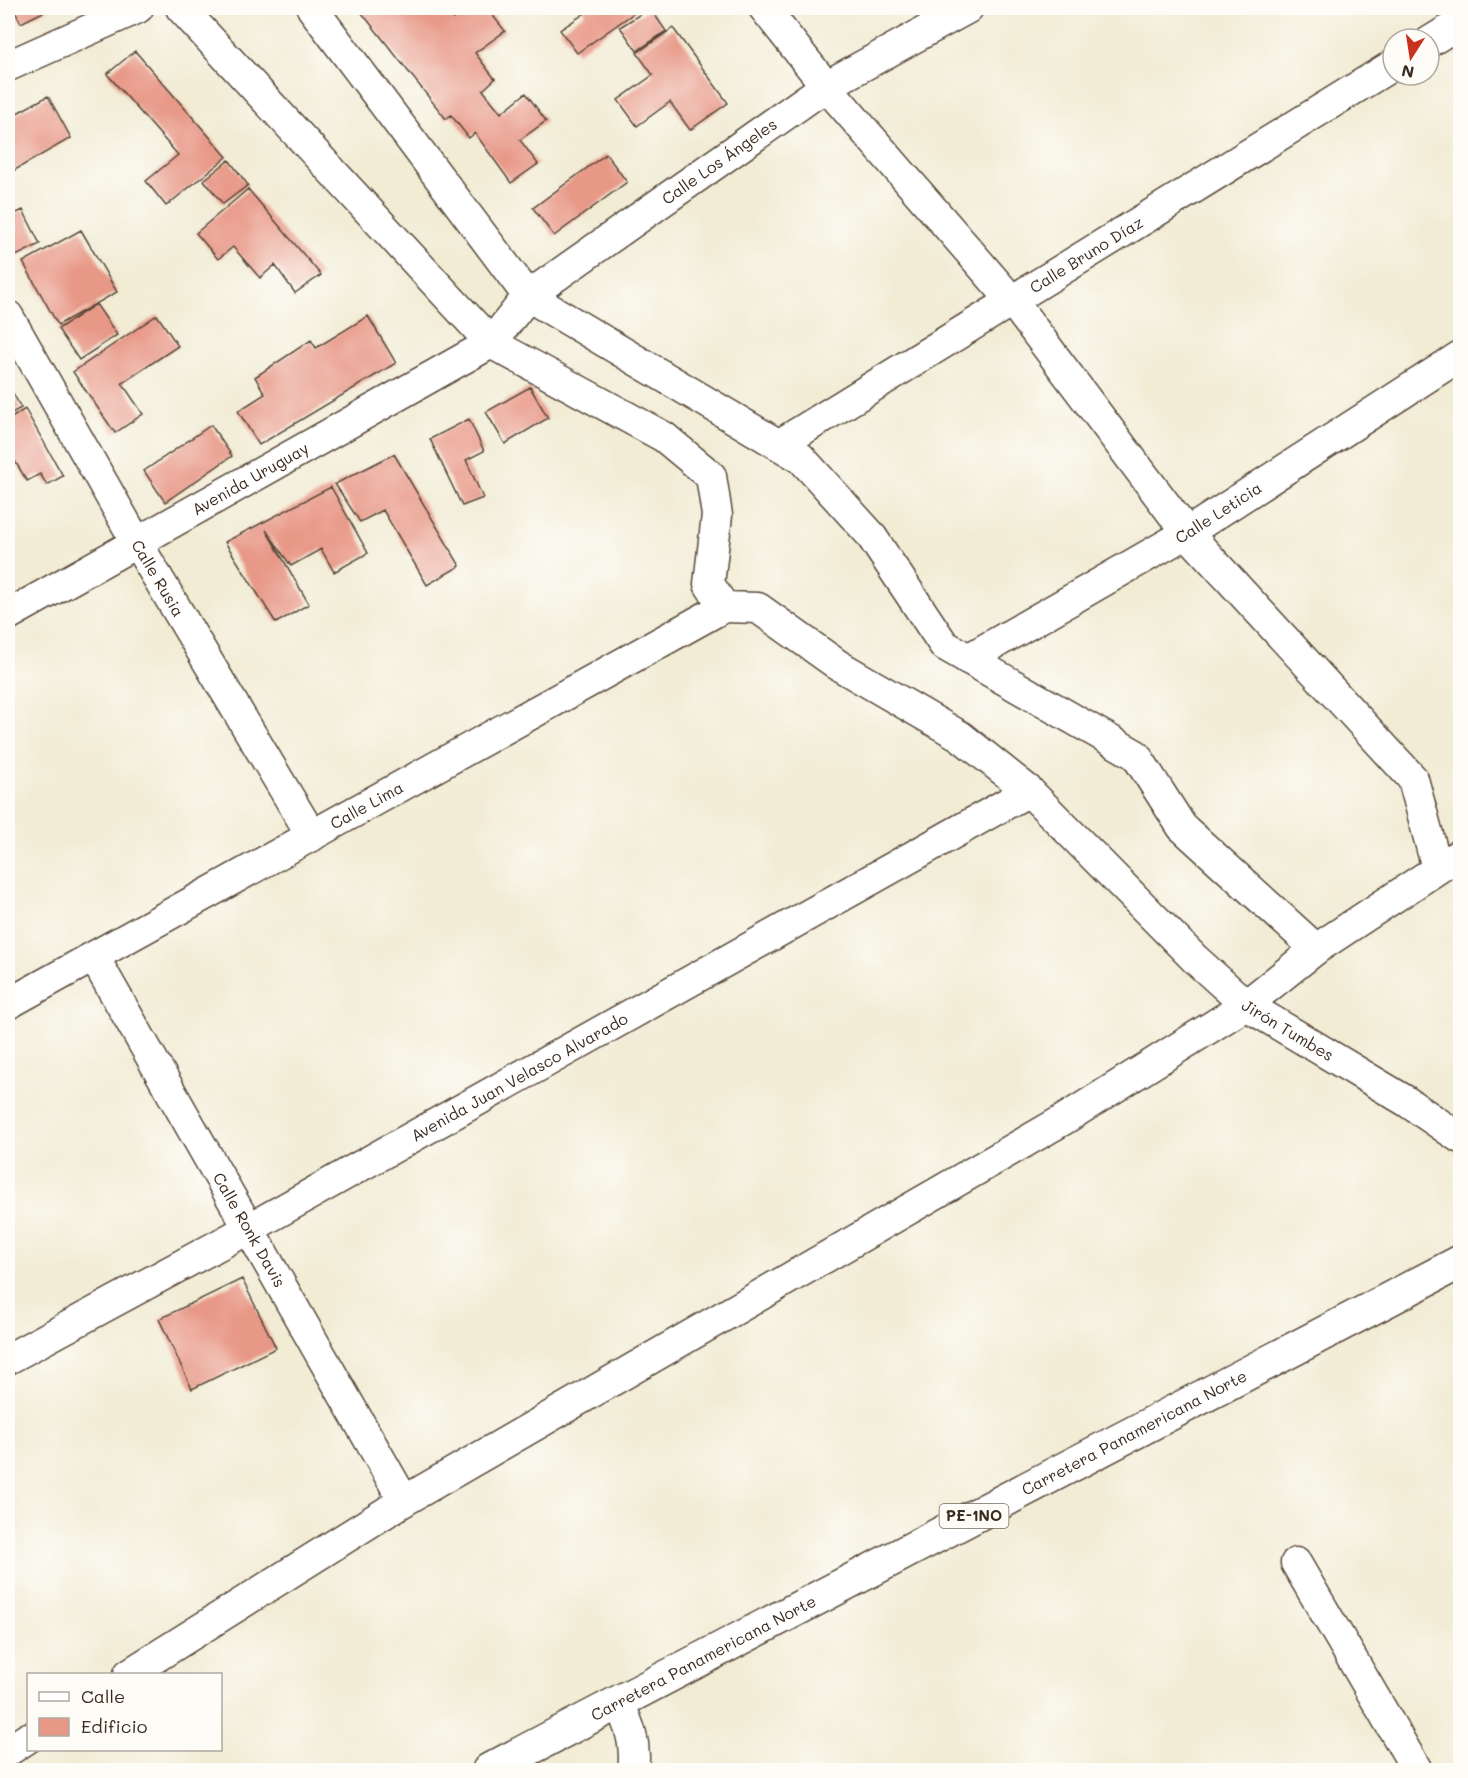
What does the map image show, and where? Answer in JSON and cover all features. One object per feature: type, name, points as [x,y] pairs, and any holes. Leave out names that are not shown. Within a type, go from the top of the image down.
[{"type":"main road","name":"Carretera Panamericana Norte","points":[[489,1770],[1461,1262]]},
{"type":"street","points":[[8,66],[138,8]]},
{"type":"street","points":[[131,1673],[404,1501],[1063,1120],[1246,1005],[1195,959],[1029,791],[960,736],[838,665],[758,608],[724,607],[709,584],[717,515],[711,476],[664,437],[491,344],[181,8]]},
{"type":"street","points":[[312,8],[528,296],[801,458],[870,534],[944,645],[1136,756],[1182,827],[1316,949]]},
{"type":"street","points":[[764,8],[826,86],[1013,302],[1187,533],[1413,779],[1449,861]]},
{"type":"street","name":"Calle Los Ángeles","points":[[491,344],[528,296],[826,86],[968,8]]},
{"type":"street","points":[[1457,8],[1461,11]]},
{"type":"street","points":[[1441,34],[1461,22]]},
{"type":"street","name":"Calle Bruno Díaz","points":[[780,444],[1381,72]]},
{"type":"street","name":"Calle Rusia","points":[[8,316],[136,543],[312,836]]},
{"type":"street","name":"Avenida Uruguay","points":[[8,615],[491,344]]},
{"type":"street","name":"Calle Leticia","points":[[968,659],[1187,533],[1461,356]]},
{"type":"street","name":"Calle Lima","points":[[8,1004],[724,607]]},
{"type":"street","name":"Avenida Juan Velasco Alvarado","points":[[8,1359],[250,1227],[1029,791]]},
{"type":"street","name":"Jirón Tumbes","points":[[1449,861],[1316,949],[1246,1005],[1406,1101],[1461,1138]]},
{"type":"street","name":"Calle Ronk Davis","points":[[94,957],[250,1227],[404,1501]]},
{"type":"street","points":[[1296,1563],[1417,1770]]},
{"type":"street","points":[[618,1701],[632,1731],[635,1748],[633,1770]]},
{"type":"street","points":[[8,1752],[27,1739]]},
{"type":"building","points":[[13,8],[51,8],[21,23]]},
{"type":"building","points":[[358,8],[444,8],[453,19],[468,8],[487,8],[505,31],[475,53],[495,79],[483,90],[501,113],[526,93],[546,121],[520,140],[538,164],[511,183],[475,133],[469,138],[451,115],[446,119]]},
{"type":"building","points":[[581,8],[641,8],[577,53],[560,30],[585,13]]},
{"type":"building","points":[[650,8],[666,31],[637,51],[620,27]]},
{"type":"building","points":[[673,28],[728,103],[690,130],[670,102],[637,126],[618,100],[653,75],[637,53]]},
{"type":"building","points":[[135,51],[227,157],[166,206],[146,181],[178,155],[107,74]]},
{"type":"building","points":[[48,96],[71,138],[8,174],[8,118]]},
{"type":"building","points":[[606,154],[627,182],[554,236],[533,208]]},
{"type":"building","points":[[229,160],[248,185],[223,204],[204,180]]},
{"type":"building","points":[[248,189],[321,275],[295,293],[275,265],[260,278],[233,247],[218,259],[196,233]]},
{"type":"building","points":[[23,210],[40,244],[10,259],[8,217]]},
{"type":"building","points":[[81,230],[117,292],[58,325],[23,262]]},
{"type":"building","points":[[96,304],[117,335],[79,360],[58,329]]},
{"type":"building","points":[[157,315],[178,346],[122,383],[143,414],[115,433],[73,372]]},
{"type":"building","points":[[368,316],[396,363],[259,445],[238,411],[265,394],[255,377],[311,340],[316,348]]},
{"type":"building","points":[[8,384],[21,408],[8,415]]},
{"type":"building","points":[[530,387],[548,418],[505,444],[486,412]]},
{"type":"building","points":[[25,409],[63,476],[47,485],[40,474],[27,481],[13,458],[8,461],[8,420]]},
{"type":"building","points":[[469,419],[484,451],[466,460],[483,498],[462,506],[430,439]]},
{"type":"building","points":[[211,425],[232,456],[165,502],[144,471]]},
{"type":"building","points":[[394,454],[460,566],[427,585],[383,510],[360,522],[335,484]]},
{"type":"building","points":[[331,487],[368,553],[334,572],[321,549],[291,566],[266,530],[309,604],[276,623],[225,542]]},
{"type":"building","points":[[242,1279],[276,1348],[192,1389],[159,1319]]}]
